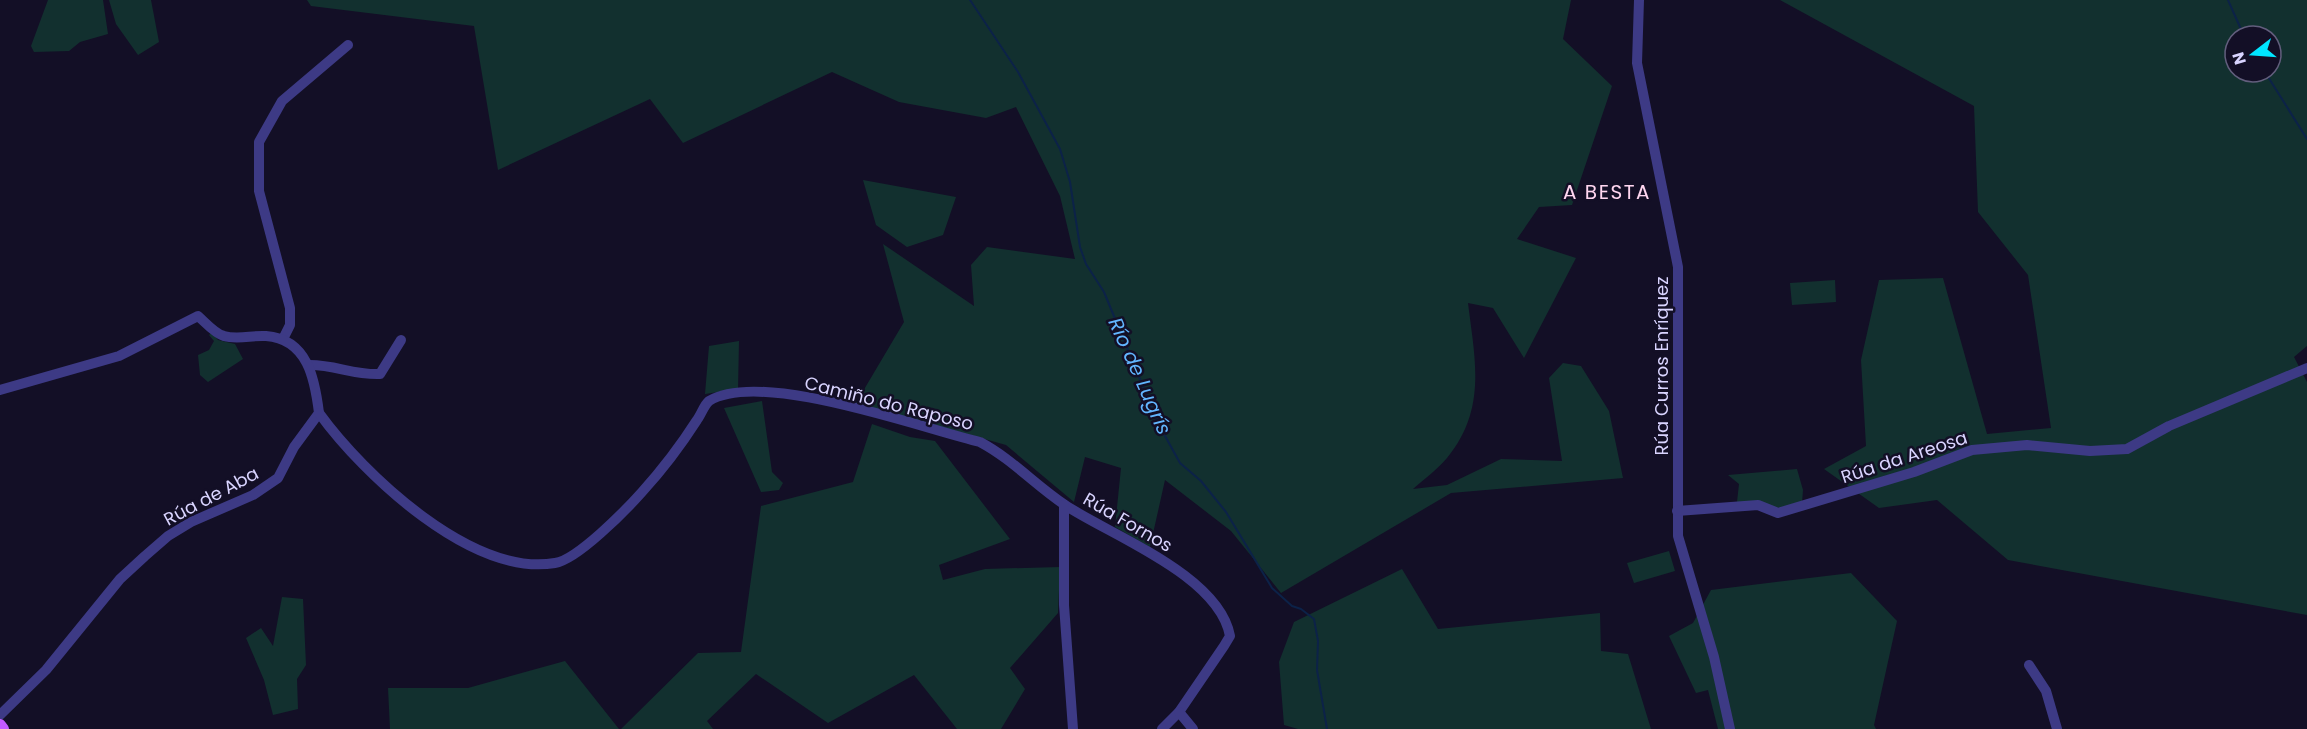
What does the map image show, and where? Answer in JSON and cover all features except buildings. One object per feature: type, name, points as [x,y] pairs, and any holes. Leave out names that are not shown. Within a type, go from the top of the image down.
[{"type":"main road","points":[[0,725],[3,729]]},
{"type":"street","name":"Rúa Curros Enríquez","points":[[1639,0],[1637,63],[1678,267],[1678,536],[1714,657],[1730,729]]},
{"type":"street","points":[[283,339],[290,326],[290,308],[260,191],[259,142],[282,101],[348,45]]},
{"type":"street","points":[[0,390],[119,356],[198,316],[222,336],[265,336],[283,339],[310,365],[319,413]]},
{"type":"street","points":[[310,365],[333,365],[346,372],[380,374],[400,340]]},
{"type":"street","name":"Rúa da Areosa","points":[[1677,511],[1758,506],[1778,513],[1914,472],[1972,450],[2027,445],[2090,451],[2127,449],[2169,426],[2307,368]]},
{"type":"street","name":"Camiño do Raposo","points":[[319,413],[333,432],[388,489],[480,553],[509,562],[556,564],[594,541],[658,475],[708,402],[733,394],[762,392],[813,398],[897,419],[980,442],[1002,454],[1030,476]]},
{"type":"street","name":"Rúa de Aba","points":[[0,715],[46,670],[120,579],[145,555],[168,536],[191,522],[253,495],[278,478],[294,447],[319,413]]},
{"type":"street","name":"Rúa Fornos","points":[[1030,476],[1064,505],[1158,555],[1208,597],[1228,625],[1230,636],[1179,712],[1162,729]]},
{"type":"street","name":"Rúa Fornos","points":[[1064,505],[1064,605],[1073,729]]},
{"type":"street","points":[[2029,665],[2046,691],[2056,729]]},
{"type":"street","points":[[1179,712],[1193,729]]},
{"type":"green space","points":[[48,0],[103,0],[108,34],[80,42],[69,51],[34,52],[31,46]]},
{"type":"green space","points":[[109,0],[151,0],[159,42],[138,55],[116,24]]},
{"type":"green space","points":[[307,0],[1571,0],[1563,39],[1612,86],[1572,205],[1539,207],[1517,239],[1576,258],[1524,358],[1493,308],[1468,303],[1475,384],[1468,421],[1460,440],[1447,458],[1413,489],[1447,485],[1501,459],[1562,461],[1549,378],[1563,363],[1581,366],[1609,411],[1623,478],[1451,493],[1281,593],[1231,531],[1165,480],[1150,547],[1115,527],[1121,468],[1085,457],[1074,502],[1006,445],[856,403],[904,322],[883,244],[974,306],[971,265],[987,247],[1075,259],[1060,196],[1016,107],[986,118],[899,102],[832,72],[683,143],[650,99],[498,170],[474,26],[311,6]]},
{"type":"green space","points":[[1780,0],[2307,0],[2307,346],[2294,357],[2307,382],[2307,615],[2008,560],[1937,500],[1879,508],[1824,469],[1866,446],[1861,360],[1879,280],[1943,278],[1987,434],[2051,428],[2028,275],[1978,212],[1974,106]]},
{"type":"green space","points":[[863,180],[956,197],[943,235],[907,247],[876,225]]},
{"type":"green space","points":[[1835,280],[1836,302],[1792,305],[1790,283]]},
{"type":"green space","points":[[212,332],[218,340],[235,344],[243,359],[208,382],[200,375],[198,355],[209,350],[214,341],[209,335]]},
{"type":"green space","points":[[739,341],[738,389],[705,394],[709,346]]},
{"type":"green space","points":[[762,401],[772,472],[783,483],[779,490],[761,492],[724,408]]},
{"type":"green space","points":[[872,424],[910,437],[935,441],[1010,539],[939,565],[943,580],[985,569],[1060,567],[1058,613],[1010,668],[1025,689],[1001,729],[957,729],[914,675],[828,723],[756,674],[707,721],[713,729],[621,729],[698,653],[741,652],[761,506],[853,482]]},
{"type":"green space","points":[[1797,469],[1803,490],[1802,503],[1779,508],[1737,502],[1739,484],[1728,475]]},
{"type":"green space","points":[[1669,551],[1675,571],[1634,583],[1627,563]]},
{"type":"green space","points":[[1402,569],[1438,629],[1600,613],[1601,651],[1628,654],[1651,729],[1298,729],[1284,725],[1279,662],[1294,622]]},
{"type":"green space","points":[[1851,573],[1897,621],[1874,725],[1876,729],[1718,729],[1708,690],[1696,693],[1669,636],[1693,623],[1711,590]]},
{"type":"green space","points":[[282,597],[303,599],[306,665],[297,679],[298,709],[273,715],[264,680],[246,638],[261,628],[273,646]]},
{"type":"green space","points":[[565,661],[619,729],[390,729],[388,688],[468,688]]},
{"type":"waterway","name":"Río de Lugrís","points":[[970,0],[1018,72],[1060,149],[1070,182],[1080,247],[1086,264],[1104,292],[1159,425],[1180,463],[1201,481],[1226,512],[1272,588],[1292,606],[1301,609],[1314,619],[1318,641],[1317,670],[1327,729]]},
{"type":"waterway","points":[[2228,0],[2239,24]]},
{"type":"waterway","points":[[2273,84],[2307,139]]},
{"type":"district","name":"A BESTA","points":[[1607,192]]}]
